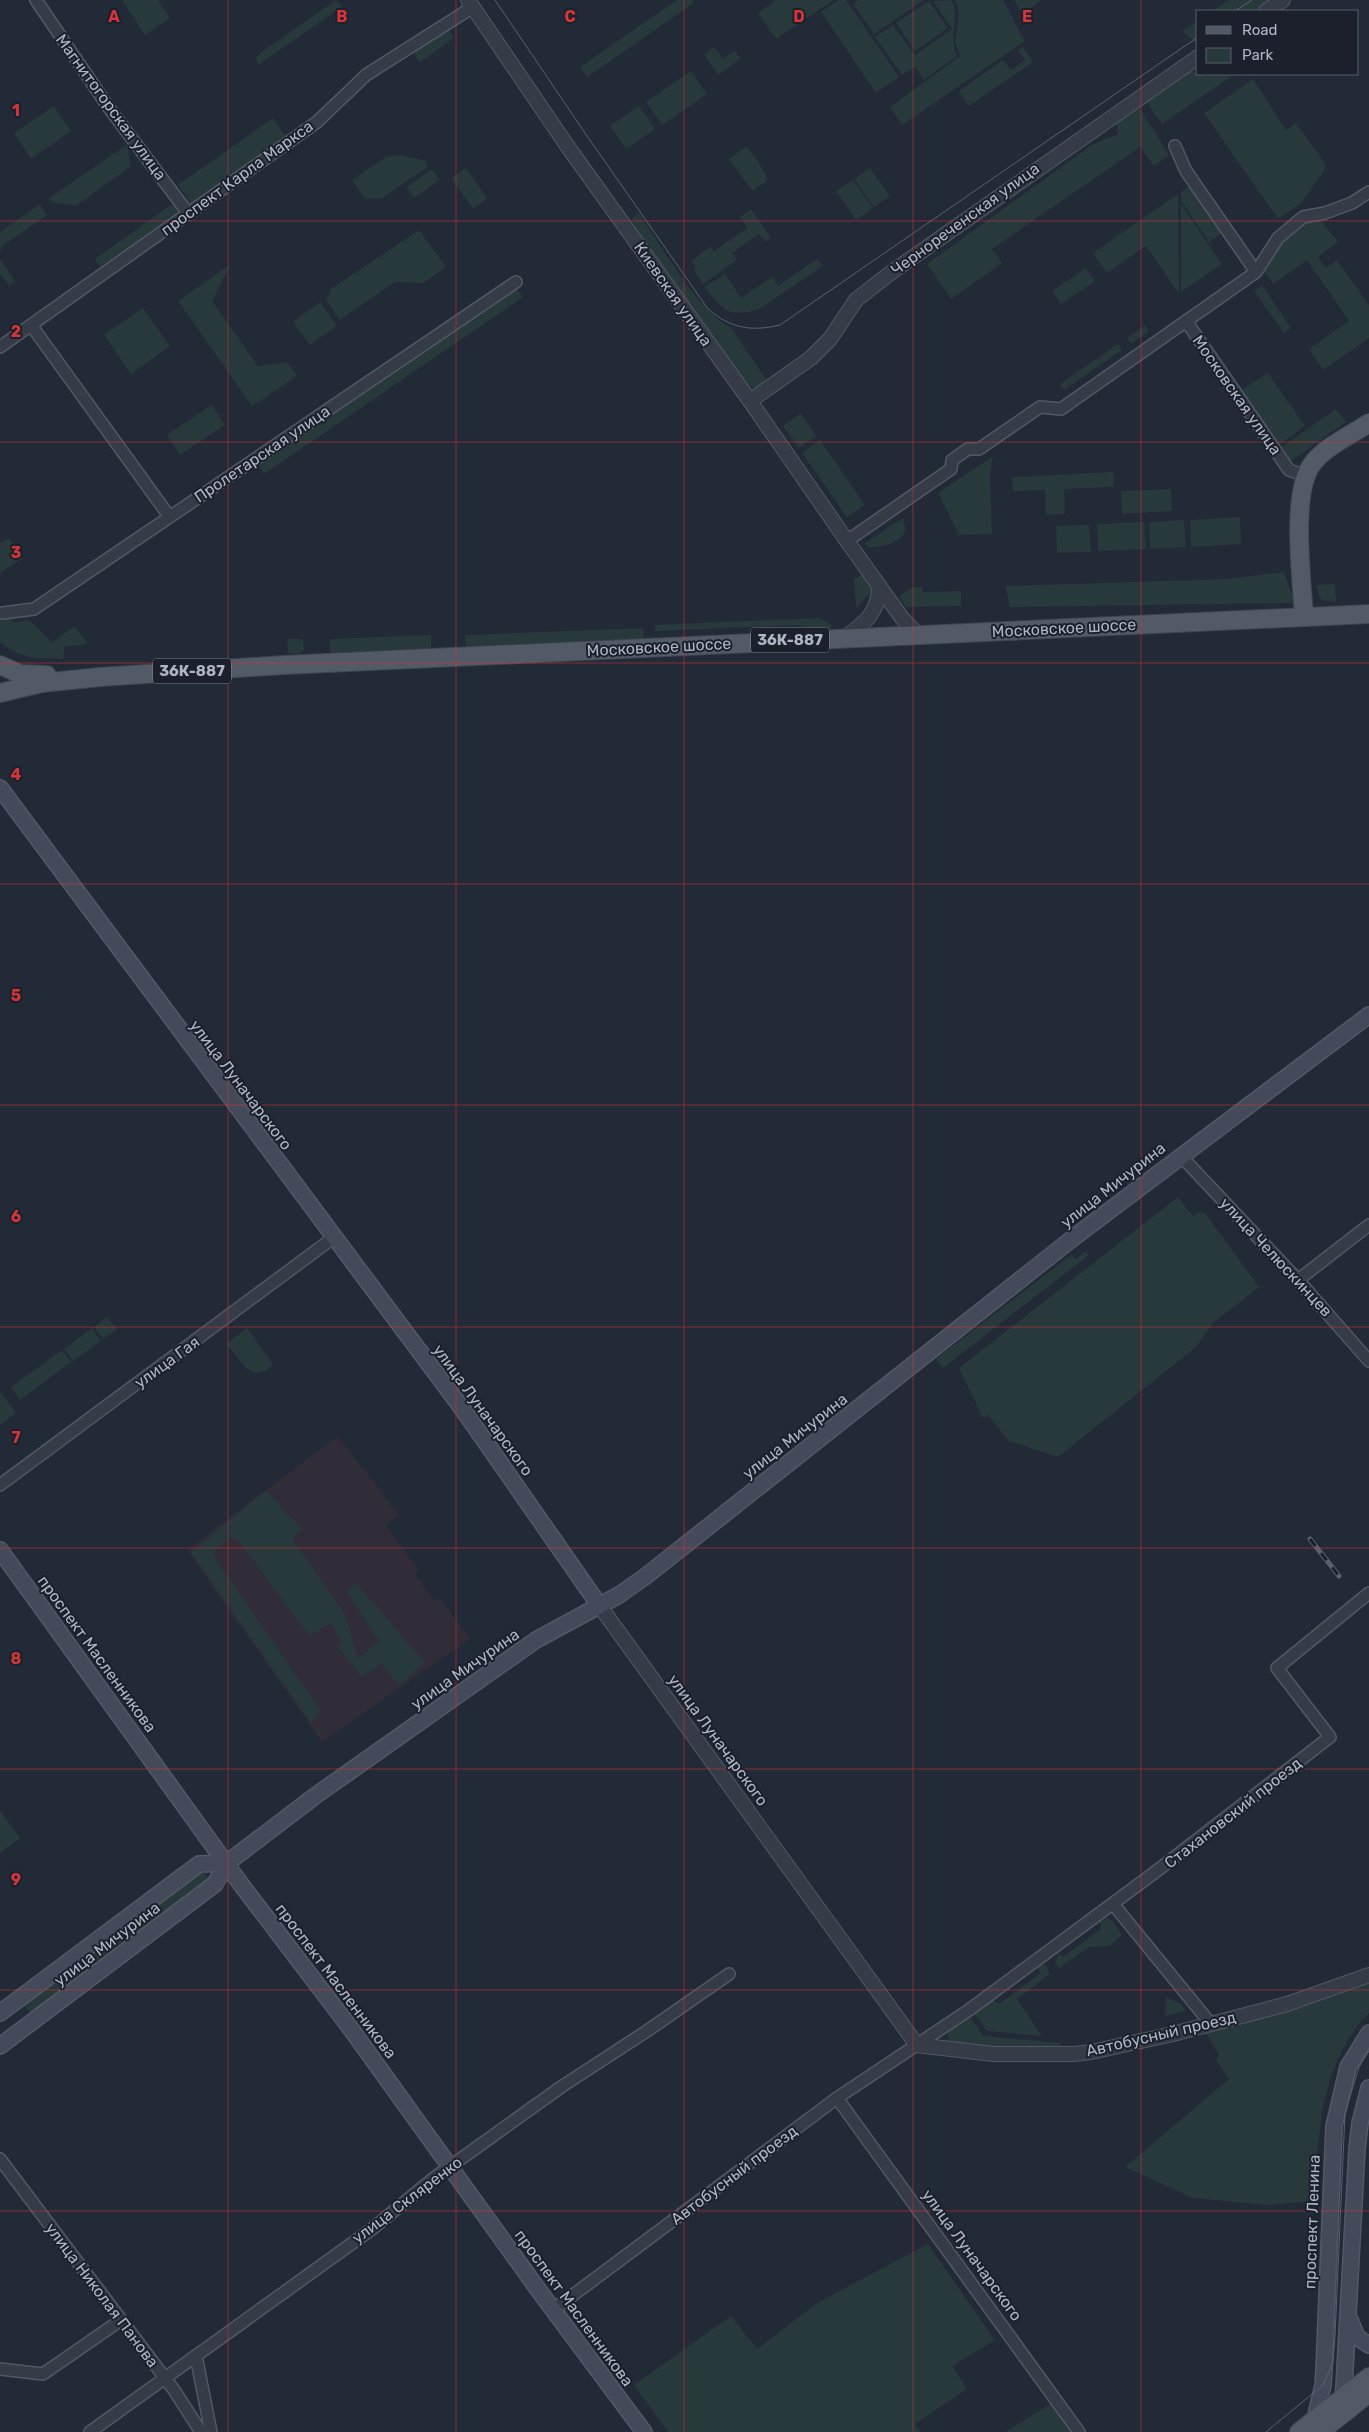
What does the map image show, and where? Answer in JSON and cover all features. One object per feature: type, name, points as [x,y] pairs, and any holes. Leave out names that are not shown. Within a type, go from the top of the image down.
[{"type":"main road","points":[[1304,617],[1303,484],[1318,457],[1369,423]]},
{"type":"main road","name":"Московское шоссе","points":[[0,693],[34,685],[100,677],[293,665],[1369,614]]},
{"type":"main road","name":"Московское шоссе","points":[[0,665],[20,674],[100,677]]},
{"type":"main road","name":"улица Луначарского","points":[[0,783],[11,803]]},
{"type":"main road","name":"улица Луначарского","points":[[0,788],[469,1419],[599,1604]]},
{"type":"main road","name":"улица Мичурина","points":[[0,2046],[215,1884],[227,1863],[315,1796],[536,1640],[599,1604],[619,1595],[646,1576],[1180,1155],[1369,1015]]},
{"type":"main road","name":"проспект Масленникова","points":[[0,1550],[227,1863],[351,2029],[553,2310],[644,2432]]},
{"type":"main road","name":"улица Мичурина","points":[[0,2013],[199,1864],[227,1863]]},
{"type":"main road","name":"проспект Ленина","points":[[1317,2426],[1324,2370],[1334,2126],[1348,2067],[1369,2033]]},
{"type":"main road","points":[[1346,2402],[1357,2149],[1360,2123],[1369,2088]]},
{"type":"main road","points":[[1349,2319],[1357,2337],[1369,2345]]},
{"type":"main road","points":[[1299,2432],[1317,2426],[1346,2402],[1369,2377]]},
{"type":"main road","points":[[1346,2402],[1369,2393]]},
{"type":"street","name":"Магнитогорская улица","points":[[36,0],[134,144],[188,213]]},
{"type":"street","points":[[1268,10],[1283,0]]},
{"type":"street","name":"проспект Карла Маркса","points":[[0,347],[317,122],[366,75],[470,3]]},
{"type":"street","name":"Киевская улица","points":[[470,3],[568,147],[750,401],[847,542],[902,618],[917,634]]},
{"type":"street","name":"Чернореченская улица","points":[[750,401],[811,358],[830,339],[856,300],[902,263],[1196,58]]},
{"type":"street","points":[[1175,146],[1186,171],[1256,272]]},
{"type":"street","points":[[847,542],[951,469],[952,460],[968,449],[979,449],[1040,407],[1061,410],[1256,272],[1278,238],[1303,217],[1325,213],[1352,203],[1369,192]]},
{"type":"street","name":"Пролетарская улица","points":[[2,613],[34,609],[516,282]]},
{"type":"street","name":"Московская улица","points":[[1186,321],[1289,470],[1303,484]]},
{"type":"street","points":[[31,325],[169,516]]},
{"type":"street","points":[[844,638],[865,624],[872,615],[877,605],[880,586]]},
{"type":"street","name":"улица Челюскинцев","points":[[1180,1155],[1298,1280],[1369,1361]]},
{"type":"street","points":[[1298,1280],[1369,1226]]},
{"type":"street","name":"улица Гая","points":[[0,1485],[334,1238]]},
{"type":"street","name":"Стахановский проезд","points":[[969,2010],[1113,1904],[1330,1737],[1277,1668],[1369,1593]]},
{"type":"street","name":"улица Луначарского","points":[[599,1604],[917,2044]]},
{"type":"street","points":[[1113,1904],[1210,2024]]},
{"type":"street","name":"улица Скляренко","points":[[90,2432],[372,2228],[450,2167],[561,2087],[647,2031],[729,1974]]},
{"type":"street","name":"Автобусный проезд","points":[[917,2044],[993,2054],[1074,2054],[1156,2038],[1287,2004],[1369,1975]]},
{"type":"street","name":"Автобусный проезд","points":[[553,2310],[837,2098],[969,2010]]},
{"type":"street","name":"улица Луначарского","points":[[837,2098],[1079,2432]]},
{"type":"street","name":"улица Николая Панова","points":[[0,2159],[164,2378],[201,2432]]},
{"type":"street","points":[[0,2369],[43,2374],[121,2320]]},
{"type":"street","points":[[196,2356],[211,2432]]},
{"type":"shaded area","points":[[338,1436],[399,1515],[386,1525],[419,1571],[415,1574],[435,1601],[440,1598],[470,1639],[322,1742],[187,1550]]},
{"type":"green space","points":[[122,0],[158,0],[170,18],[145,35]]},
{"type":"green space","points":[[336,0],[343,6],[258,65],[256,58],[259,54]]},
{"type":"green space","points":[[677,0],[692,0],[694,3],[587,77],[580,67]]},
{"type":"green space","points":[[776,0],[834,0],[776,39],[758,13]]},
{"type":"green space","points":[[839,0],[846,0],[899,77],[876,93],[821,12]]},
{"type":"green space","points":[[858,0],[924,0],[874,34],[853,4]]},
{"type":"green space","points":[[952,0],[955,14],[954,41],[957,56],[924,80],[915,67],[902,75],[875,37],[893,25],[915,55],[952,29],[933,1]]},
{"type":"green space","points":[[955,0],[1003,0],[1025,41],[902,125],[890,107],[960,56],[955,42],[959,13]]},
{"type":"green space","points":[[1014,0],[1042,0],[1023,13]]},
{"type":"green space","points":[[1229,0],[1271,0],[1256,10],[1214,10]]},
{"type":"green space","points":[[929,1],[948,28],[915,51],[896,23]]},
{"type":"green space","points":[[1196,22],[1196,42],[1182,31]]},
{"type":"green space","points":[[448,28],[454,38],[420,62],[415,56],[415,49]]},
{"type":"green space","points":[[714,47],[723,59],[735,51],[740,59],[718,75],[704,54]]},
{"type":"green space","points":[[1023,47],[1033,62],[969,106],[959,91],[1003,60],[1011,70],[1025,60],[1018,50]]},
{"type":"green space","points":[[1189,70],[1196,72],[1196,75],[1234,75],[1162,124],[1145,100]]},
{"type":"green space","points":[[691,71],[707,94],[662,125],[646,102]]},
{"type":"green space","points":[[1253,79],[1286,130],[1296,123],[1324,162],[1326,168],[1301,203],[1278,219],[1204,113]]},
{"type":"green space","points":[[1138,105],[1169,155],[1154,166],[1140,147],[992,249],[1002,263],[951,299],[927,264],[1093,144],[1118,134],[1116,120]]},
{"type":"green space","points":[[54,106],[71,131],[31,159],[14,133]]},
{"type":"green space","points":[[639,106],[655,129],[626,149],[610,126]]},
{"type":"green space","points":[[273,118],[286,137],[191,203],[178,185]]},
{"type":"green space","points":[[128,144],[130,167],[76,206],[52,202],[49,198]]},
{"type":"green space","points":[[747,146],[766,174],[767,181],[752,191],[729,159]]},
{"type":"green space","points":[[397,155],[424,160],[428,167],[382,198],[365,199],[352,180],[386,157]]},
{"type":"green space","points":[[466,168],[487,198],[473,209],[451,178]]},
{"type":"green space","points":[[870,168],[890,196],[874,207],[854,179]]},
{"type":"green space","points":[[432,169],[440,180],[414,198],[407,187]]},
{"type":"green space","points":[[853,180],[873,208],[856,220],[836,191]]},
{"type":"green space","points":[[1189,186],[1222,233],[1209,242],[1181,201],[1181,192]]},
{"type":"green space","points":[[1178,194],[1179,294],[1146,246],[1107,273],[1093,253]]},
{"type":"green space","points":[[40,204],[47,215],[1,247],[0,259],[0,232]]},
{"type":"green space","points":[[172,204],[178,212],[100,267],[95,259]]},
{"type":"green space","points":[[1181,204],[1222,264],[1181,292]]},
{"type":"green space","points":[[751,209],[771,238],[765,242],[759,234],[732,253],[737,260],[703,284],[694,270],[696,268],[692,261],[710,246],[714,251],[747,228],[740,217]]},
{"type":"green space","points":[[639,213],[681,277],[707,309],[719,320],[730,326],[767,381],[756,388],[746,385],[634,226],[632,218]]},
{"type":"green space","points":[[1320,219],[1338,242],[1318,257],[1326,268],[1337,260],[1369,305],[1369,338],[1323,370],[1309,349],[1349,321],[1307,260],[1273,284],[1264,271],[1282,242],[1304,221]]},
{"type":"green space","points":[[419,230],[446,267],[424,283],[395,282],[340,320],[326,300],[332,288]]},
{"type":"green space","points":[[0,259],[15,281],[9,285],[0,274]]},
{"type":"green space","points":[[817,259],[823,266],[761,308],[751,311],[735,313],[728,311],[717,302],[705,287],[725,274],[741,298],[772,277],[778,286]]},
{"type":"green space","points":[[231,264],[212,301],[258,366],[287,362],[297,376],[252,406],[178,301]]},
{"type":"green space","points":[[1086,268],[1095,281],[1061,304],[1052,291]]},
{"type":"green space","points":[[1262,285],[1291,328],[1284,333],[1254,291]]},
{"type":"green space","points":[[515,286],[523,297],[264,474],[257,463]]},
{"type":"green space","points":[[320,302],[337,326],[310,345],[293,322]]},
{"type":"green space","points":[[143,308],[170,346],[131,374],[104,335]]},
{"type":"green space","points":[[1145,325],[1149,331],[1131,344],[1127,338]]},
{"type":"green space","points":[[1118,344],[1122,350],[1064,390],[1060,384]]},
{"type":"green space","points":[[1268,373],[1305,426],[1280,444],[1242,390]]},
{"type":"green space","points":[[212,405],[225,425],[180,455],[167,435]]},
{"type":"green space","points":[[1336,409],[1346,422],[1291,461],[1282,447]]},
{"type":"green space","points":[[801,413],[816,436],[799,448],[783,426]]},
{"type":"green space","points":[[820,440],[865,505],[847,517],[802,453]]},
{"type":"green space","points":[[993,456],[990,474],[992,534],[959,535],[938,493]]},
{"type":"green space","points":[[1113,472],[1114,487],[1064,489],[1065,514],[1046,515],[1045,490],[1013,491],[1012,477]]},
{"type":"green space","points":[[1171,489],[1172,511],[1122,514],[1121,491]]},
{"type":"green space","points":[[1240,517],[1241,544],[1191,547],[1190,520]]},
{"type":"green space","points":[[903,518],[906,529],[904,534],[896,541],[869,548],[865,543]]},
{"type":"green space","points":[[1184,520],[1186,547],[1150,549],[1149,522]]},
{"type":"green space","points":[[1144,522],[1146,549],[1098,551],[1097,524]]},
{"type":"green space","points":[[1089,525],[1091,552],[1057,553],[1056,526]]},
{"type":"green space","points":[[9,538],[23,558],[0,573],[0,543]]},
{"type":"green space","points":[[1284,572],[1295,603],[1010,607],[1005,586],[1225,579]]},
{"type":"green space","points":[[862,574],[871,587],[871,592],[856,608],[854,579]]},
{"type":"green space","points":[[1335,584],[1336,602],[1321,600],[1316,585]]},
{"type":"green space","points":[[913,587],[922,587],[922,592],[961,591],[961,606],[906,607],[899,596]]},
{"type":"green space","points":[[819,618],[832,625],[831,629],[802,632],[801,625],[655,631],[655,625]]},
{"type":"green space","points":[[0,619],[11,619],[14,623],[29,620],[52,642],[75,626],[87,643],[85,645],[65,646],[63,659],[37,658],[22,655],[0,642]]},
{"type":"green space","points":[[643,628],[644,641],[466,648],[465,635]]},
{"type":"green space","points":[[431,635],[431,649],[330,653],[330,639]]},
{"type":"green space","points":[[287,639],[303,639],[304,650],[299,654],[288,653]]},
{"type":"green space","points":[[1178,1197],[1193,1216],[1199,1212],[1205,1213],[1259,1287],[1213,1323],[1196,1347],[1058,1457],[1009,1441],[988,1415],[983,1418],[959,1368]]},
{"type":"green space","points":[[1086,1251],[1089,1255],[943,1368],[936,1359],[1071,1255],[1076,1259]]},
{"type":"green space","points":[[107,1317],[117,1329],[103,1339],[94,1327]]},
{"type":"green space","points":[[92,1328],[101,1341],[73,1361],[64,1349]]},
{"type":"green space","points":[[247,1328],[273,1364],[265,1371],[255,1373],[246,1368],[226,1344]]},
{"type":"green space","points":[[62,1350],[71,1362],[20,1400],[11,1387]]},
{"type":"green space","points":[[0,1391],[16,1413],[0,1425]]},
{"type":"green space","points":[[266,1490],[302,1530],[292,1538],[346,1616],[357,1658],[379,1642],[346,1590],[356,1583],[425,1662],[399,1686],[382,1663],[362,1677],[339,1648],[342,1642],[331,1623],[309,1636],[239,1541],[231,1537],[214,1551],[215,1558],[321,1711],[311,1723],[191,1552]]},
{"type":"green space","points":[[0,1810],[20,1838],[0,1853]]},
{"type":"green space","points":[[202,1870],[210,1880],[38,2011],[32,2012],[26,2009],[25,2004]]},
{"type":"green space","points":[[1107,1918],[1113,1921],[1122,1935],[1109,1946],[1089,1947],[1059,1968],[1055,1963],[1059,1953],[1063,1957],[1101,1929],[1100,1922]]},
{"type":"green space","points":[[1046,1965],[1050,1974],[1017,1999],[1042,2036],[987,2031],[974,2013],[992,2000],[999,2004],[1041,1973],[1037,1967]]},
{"type":"green space","points":[[1369,1983],[1369,2013],[1352,2033],[1340,2055],[1325,2101],[1320,2126],[1314,2201],[1268,2205],[1193,2198],[1125,2167],[1229,2079],[1216,2060],[1219,2055],[1205,2032],[1294,2010]]},
{"type":"green space","points":[[1166,1997],[1181,2004],[1186,2011],[1165,2016]]},
{"type":"green space","points":[[969,2016],[984,2036],[1061,2043],[1061,2049],[1056,2054],[951,2044],[948,2039],[948,2032]]},
{"type":"green space","points":[[928,2244],[995,2340],[952,2366],[967,2389],[915,2424],[920,2432],[668,2432],[634,2385],[731,2316],[757,2349],[817,2303]]},
{"type":"green space","points":[[1050,2404],[1070,2432],[1006,2432]]},
{"type":"tram line","points":[[495,0],[708,309],[724,320],[741,327],[750,328],[780,325],[1196,38]]},
{"type":"tram line","points":[[1237,10],[1252,0]]},
{"type":"tram line","points":[[1266,2432],[1323,2385],[1333,2362],[1345,2113],[1359,2067],[1369,2051]]},
{"type":"railway","points":[[1310,1539],[1339,1576]]}]
